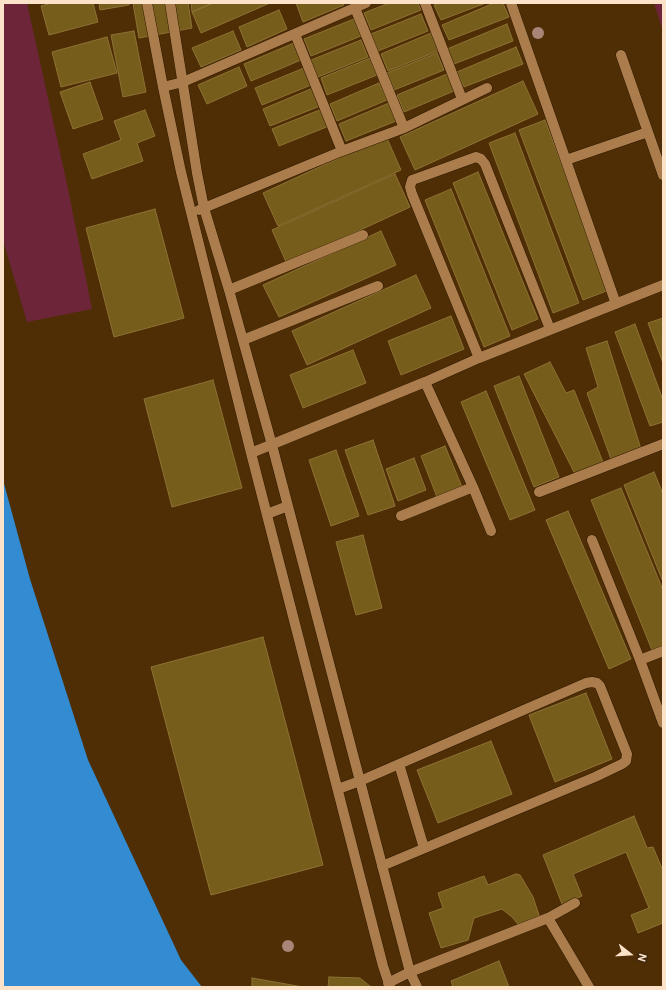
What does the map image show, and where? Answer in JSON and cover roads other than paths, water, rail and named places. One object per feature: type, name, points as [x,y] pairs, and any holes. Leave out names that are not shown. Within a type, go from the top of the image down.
[{"type":"street","points":[[147,3],[181,172],[251,453],[389,985],[410,972],[548,918],[576,903]]},
{"type":"street","points":[[170,3],[204,208],[229,290],[272,445],[410,972],[417,987]]},
{"type":"street","points":[[163,87],[183,82],[366,3]]},
{"type":"street","points":[[425,3],[462,99]]},
{"type":"street","points":[[510,3],[616,304]]},
{"type":"street","points":[[354,8],[404,128]]},
{"type":"street","points":[[295,34],[342,150]]},
{"type":"street","points":[[621,55],[663,175]]},
{"type":"street","points":[[192,214],[342,150],[404,128],[487,88]]},
{"type":"street","points":[[566,160],[648,132]]},
{"type":"street","points":[[478,358],[412,194],[410,187],[412,180],[476,157],[481,159],[485,164],[550,329]]},
{"type":"street","points":[[229,290],[364,235]]},
{"type":"street","points":[[243,340],[378,286]]},
{"type":"street","points":[[251,453],[550,329],[616,304],[662,289]]},
{"type":"street","points":[[425,382],[473,486],[491,531]]},
{"type":"street","points":[[539,492],[663,444]]},
{"type":"street","points":[[401,516],[473,486]]},
{"type":"street","points":[[267,514],[288,506]]},
{"type":"street","points":[[592,540],[640,660],[663,723]]},
{"type":"street","points":[[640,660],[663,651]]},
{"type":"street","points":[[338,789],[360,781],[586,683],[592,682],[600,686],[627,754],[626,761],[595,777],[382,866]]},
{"type":"street","points":[[399,764],[424,848]]},
{"type":"street","points":[[548,918],[589,987]]},
{"type":"water","points":[[3,480],[30,579],[88,760],[181,960],[202,987],[3,987]]}]
